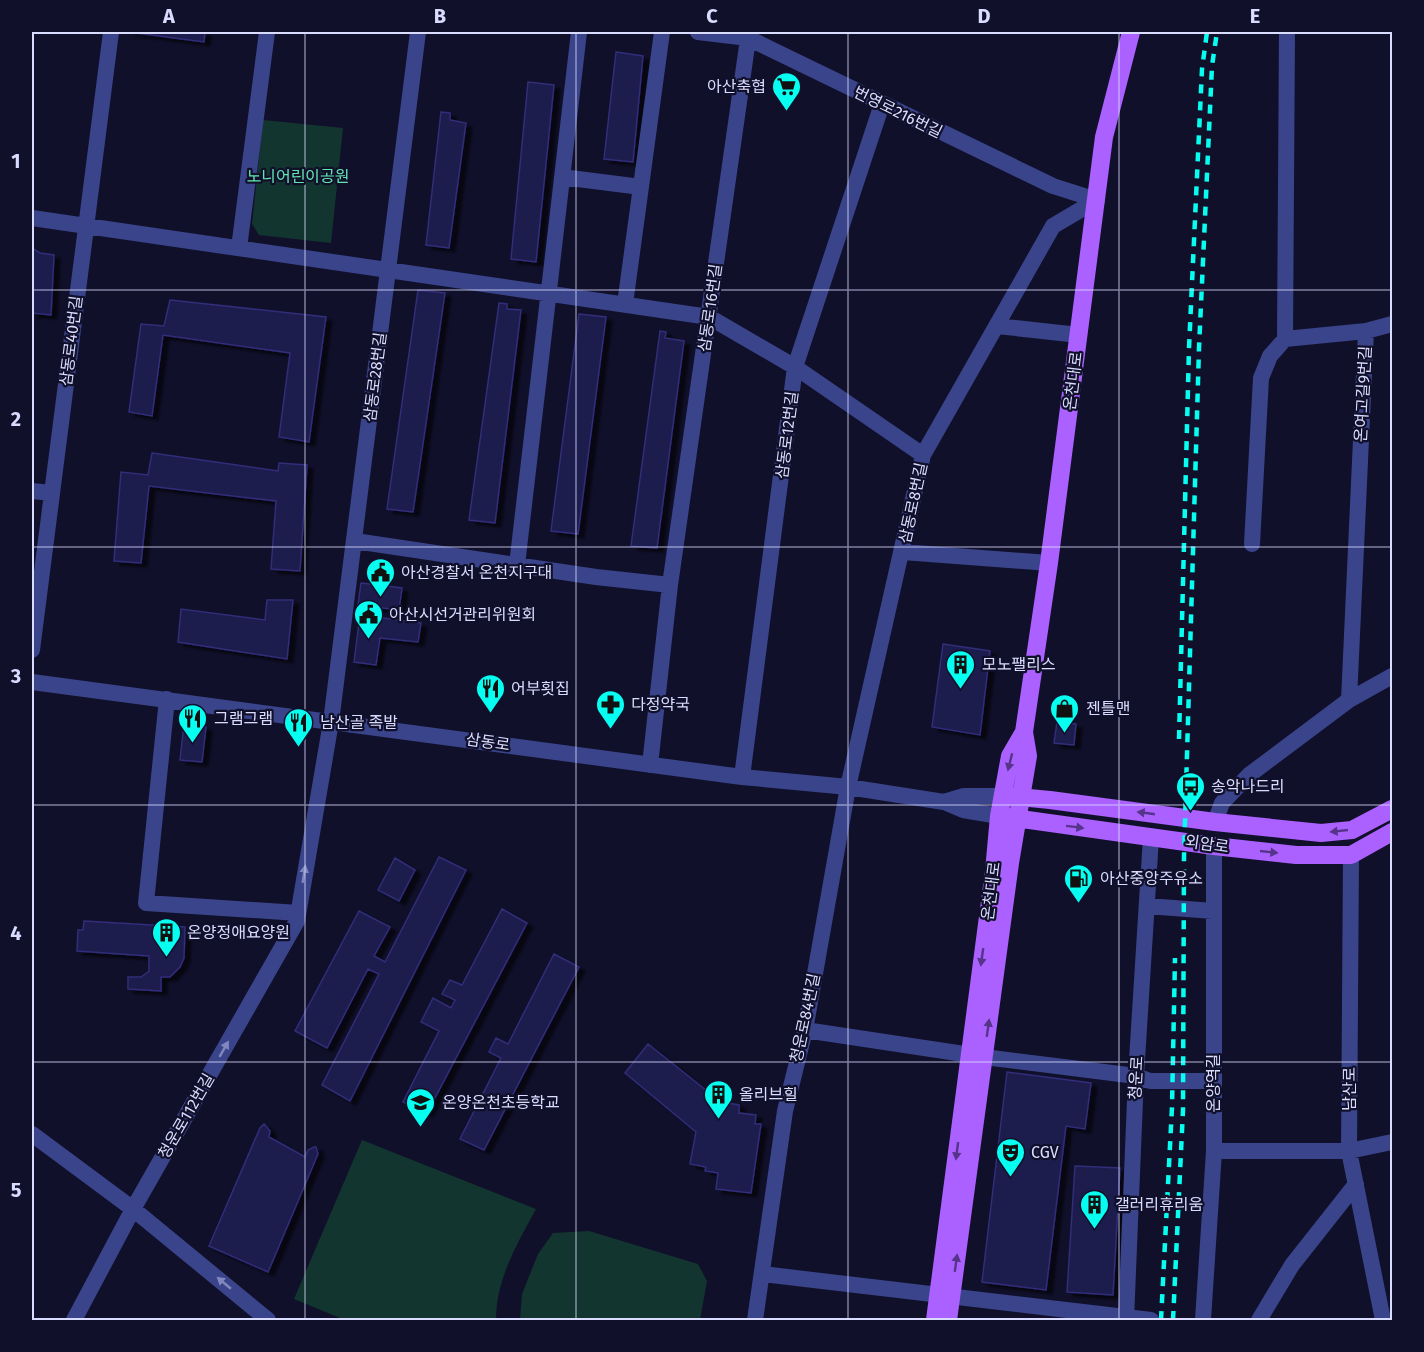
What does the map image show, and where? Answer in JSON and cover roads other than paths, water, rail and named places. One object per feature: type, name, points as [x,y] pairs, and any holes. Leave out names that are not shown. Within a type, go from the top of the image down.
[{"type":"main road","name":"온천대로","points":[[948,1320],[945,1296],[1012,797],[1010,756],[1024,732],[1049,563],[1104,138],[1131,32]]},
{"type":"main road","name":"외암로","points":[[1012,797],[1321,833],[1352,830],[1392,809]]},
{"type":"main road","name":"외암로","points":[[1008,817],[1214,846],[1296,855],[1350,855],[1392,832]]},
{"type":"main road","name":"온천대로","points":[[935,1320],[945,1296]]},
{"type":"street","name":"삼동로40번길","points":[[32,650],[111,32]]},
{"type":"street","points":[[239,248],[267,32]]},
{"type":"street","name":"삼동로28번길","points":[[332,722],[418,32]]},
{"type":"street","points":[[517,565],[579,32]]},
{"type":"street","points":[[625,304],[662,32]]},
{"type":"street","name":"번영로216번길","points":[[698,32],[748,35],[882,104],[1053,186],[1097,200]]},
{"type":"street","points":[[1252,544],[1261,378],[1270,356],[1286,339],[1287,32]]},
{"type":"street","name":"삼동로16번길","points":[[650,765],[670,585],[748,35]]},
{"type":"street","name":"삼동로12번길","points":[[742,777],[795,368],[882,104]]},
{"type":"street","points":[[562,177],[641,187]]},
{"type":"street","name":"삼동로8번길","points":[[848,787],[903,552],[923,455],[1053,226],[1097,200]]},
{"type":"street","points":[[32,218],[709,317],[795,368],[923,455]]},
{"type":"street","points":[[1366,331],[1392,324]]},
{"type":"street","points":[[997,326],[1079,335]]},
{"type":"street","name":"온여고길9번길","points":[[1286,339],[1366,331],[1349,700]]},
{"type":"street","points":[[32,491],[52,493]]},
{"type":"street","points":[[355,540],[517,565],[670,585]]},
{"type":"street","points":[[903,552],[1049,563]]},
{"type":"street","points":[[1215,822],[1222,802],[1249,775],[1349,700],[1392,676]]},
{"type":"street","name":"삼동로","points":[[32,682],[742,777],[848,787],[944,802],[963,810],[1008,817]]},
{"type":"street","points":[[167,699],[146,903],[298,913]]},
{"type":"street","name":"청운로112번길","points":[[74,1320],[133,1209],[297,921],[332,722]]},
{"type":"street","name":"청운로84번길","points":[[755,1320],[785,1111],[805,1030],[848,787]]},
{"type":"street","name":"삼동로","points":[[944,802],[964,796],[1012,797]]},
{"type":"street","name":"청운로","points":[[1126,1319],[1136,1076],[1151,837]]},
{"type":"street","name":"온양역길","points":[[1203,1320],[1214,1151],[1214,846]]},
{"type":"street","name":"남산로","points":[[1350,855],[1349,1151],[1383,1320]]},
{"type":"street","points":[[1147,906],[1214,911]]},
{"type":"street","points":[[805,1030],[1136,1076],[1150,1081],[1213,1081]]},
{"type":"street","points":[[32,1134],[133,1209],[268,1320]]},
{"type":"street","points":[[1214,1151],[1349,1151],[1392,1142]]},
{"type":"street","points":[[1259,1320],[1292,1265],[1356,1184]]},
{"type":"street","points":[[762,1274],[1126,1319],[1151,1320]]},
{"type":"railway","points":[[1179,739],[1189,348],[1202,69],[1207,32]]},
{"type":"railway","points":[[1173,1320],[1183,1110],[1184,856],[1199,348],[1212,66],[1217,32]]},
{"type":"railway","points":[[1161,1320],[1172,1107],[1175,958]]},
{"type":"place","name":"아산축협","points":[[787,112]]},
{"type":"place","name":"아산경찰서 온천지구대","points":[[380,598]]},
{"type":"place","name":"아산시선거관리위원회","points":[[368,640]]},
{"type":"place","name":"모노팰리스","points":[[961,690]]},
{"type":"place","name":"어부횟집","points":[[490,714]]},
{"type":"place","name":"다정약국","points":[[610,730]]},
{"type":"place","name":"젠틀맨","points":[[1065,734]]},
{"type":"place","name":"그램그램","points":[[193,744]]},
{"type":"place","name":"남산골 족발","points":[[299,748]]},
{"type":"place","name":"송악나드리","points":[[1190,812]]},
{"type":"place","name":"아산중앙주유소","points":[[1079,904]]},
{"type":"place","name":"온양정애요양원","points":[[166,958]]},
{"type":"place","name":"올리브힐","points":[[718,1120]]},
{"type":"place","name":"온양온천초등학교","points":[[421,1128]]},
{"type":"place","name":"CGV","points":[[1010,1178]]},
{"type":"place","name":"갤러리휴리움","points":[[1094,1230]]},
{"type":"park label","name":"노니어린이공원","points":[[298,176]]}]
